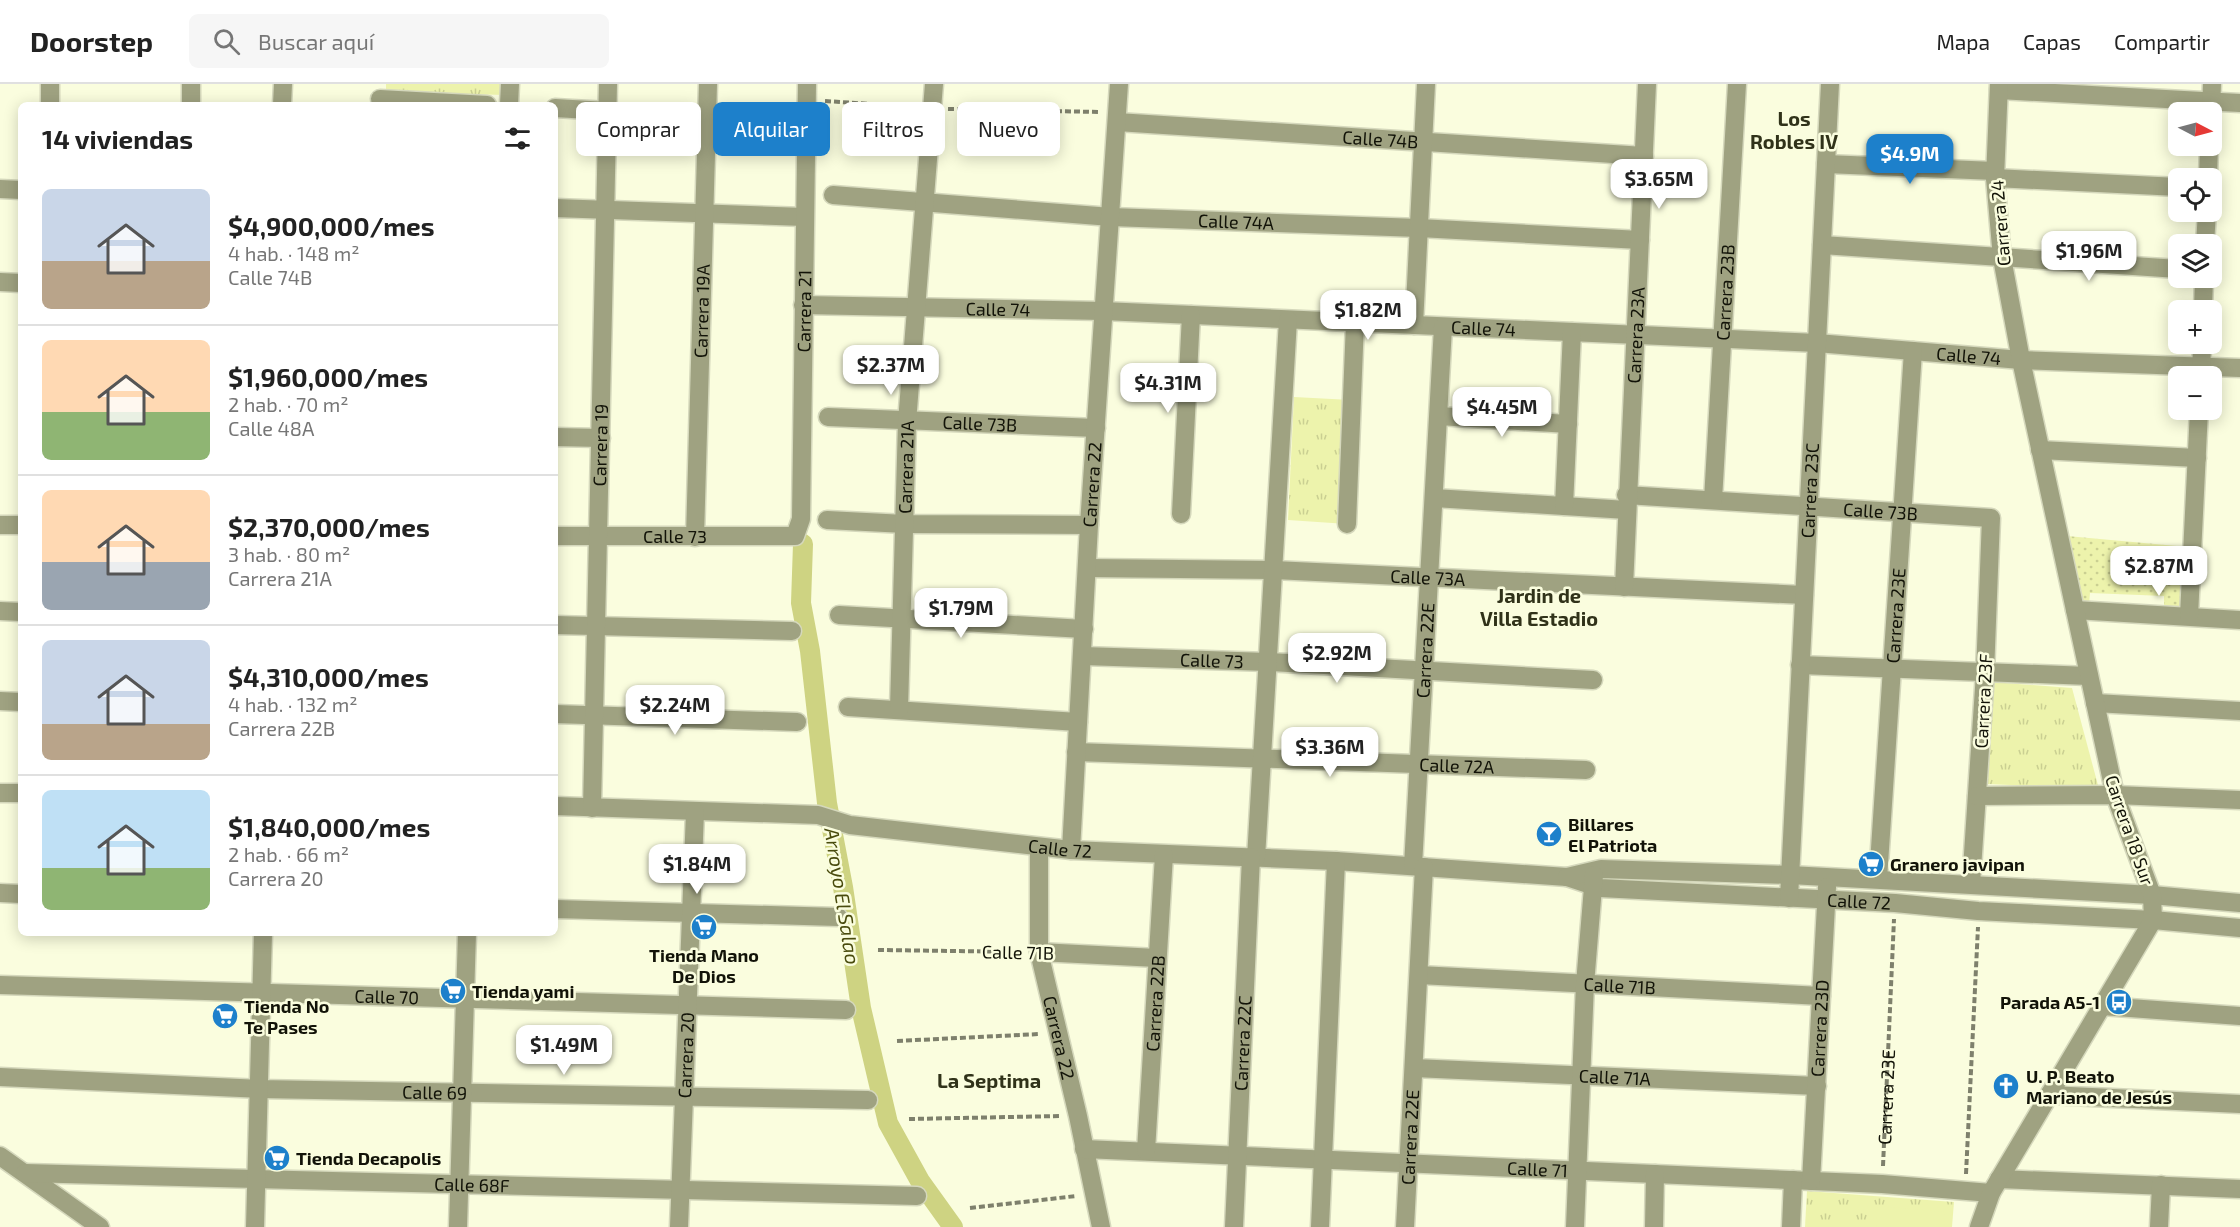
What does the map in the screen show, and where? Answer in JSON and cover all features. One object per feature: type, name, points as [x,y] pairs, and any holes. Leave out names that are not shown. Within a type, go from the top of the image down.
[{"type":"street","points":[[50,84],[50,102]]},
{"type":"street","points":[[191,84],[191,102]]},
{"type":"street","points":[[282,102],[283,84]]},
{"type":"street","points":[[509,102],[510,84]]},
{"type":"street","name":"Carrera 19","points":[[607,102],[608,84]]},
{"type":"street","name":"Carrera 19A","points":[[695,537],[708,84]]},
{"type":"street","name":"Carrera 21","points":[[795,536],[801,519],[807,84]]},
{"type":"street","name":"Carrera 21A","points":[[933,102],[934,84]]},
{"type":"street","name":"Carrera 22","points":[[1071,850],[1089,525],[1119,84]]},
{"type":"street","points":[[1414,325],[1426,84]]},
{"type":"street","name":"Carrera 23A","points":[[1624,586],[1647,84]]},
{"type":"street","name":"Carrera 23B","points":[[1713,500],[1737,84]]},
{"type":"street","name":"Carrera 23C","points":[[1789,898],[1830,84]]},
{"type":"street","points":[[1999,87],[2211,99],[2240,103]]},
{"type":"street","name":"Carrera 24","points":[[1999,87],[1995,174],[2002,258],[2021,360]]},
{"type":"street","points":[[380,96],[451,102]]},
{"type":"street","points":[[558,108],[576,109]]},
{"type":"street","name":"Calle 74B","points":[[1117,117],[1422,142],[1644,156]]},
{"type":"street","name":"Carrera 19","points":[[592,808],[602,438],[606,156]]},
{"type":"street","name":"Carrera 21A","points":[[899,709],[904,618],[907,422],[930,156]]},
{"type":"street","points":[[1826,164],[2168,186]]},
{"type":"street","points":[[0,189],[18,190]]},
{"type":"street","name":"Calle 74A","points":[[833,195],[1111,217],[1419,228],[1640,240]]},
{"type":"street","points":[[558,208],[804,216]]},
{"type":"street","points":[[1822,245],[2168,268]]},
{"type":"street","points":[[0,282],[18,283]]},
{"type":"street","name":"Calle 74","points":[[803,305],[1103,310],[1817,343],[2021,360],[2168,369]]},
{"type":"street","points":[[1181,514],[1191,315]]},
{"type":"street","points":[[1253,858],[1263,758],[1288,320]]},
{"type":"street","points":[[1347,524],[1355,322]]},
{"type":"street","name":"Carrera 22E","points":[[1406,1227],[1419,975],[1419,764],[1443,327]]},
{"type":"street","points":[[1564,506],[1572,333]]},
{"type":"street","name":"Carrera 23E","points":[[1878,879],[1913,351]]},
{"type":"street","name":"Carrera 18 Sur","points":[[2021,360],[2115,795],[2152,895],[2153,920]]},
{"type":"street","name":"Calle 74","points":[[2222,369],[2240,368]]},
{"type":"street","points":[[1439,416],[1568,424]]},
{"type":"street","name":"Calle 73B","points":[[828,417],[1096,428]]},
{"type":"street","points":[[2189,616],[2199,420]]},
{"type":"street","points":[[558,437],[602,438]]},
{"type":"street","points":[[2040,450],[2197,459]]},
{"type":"street","name":"Calle 73B","points":[[1434,498],[1564,506],[1713,500],[1991,518]]},
{"type":"street","name":"Carrera 23F","points":[[1971,884],[1985,673],[1991,518]]},
{"type":"street","points":[[827,520],[905,524],[1089,525]]},
{"type":"street","points":[[0,525],[18,525]]},
{"type":"street","name":"Calle 73","points":[[558,536],[599,538],[795,536]]},
{"type":"street","name":"Calle 73A","points":[[1088,568],[1274,570],[1804,595]]},
{"type":"street","points":[[2075,610],[2240,620]]},
{"type":"street","points":[[0,612],[18,612]]},
{"type":"street","points":[[839,615],[1084,628]]},
{"type":"street","points":[[558,625],[792,631]]},
{"type":"street","name":"Calle 73","points":[[1083,656],[1269,662],[1593,680]]},
{"type":"street","points":[[1800,665],[2089,676]]},
{"type":"street","points":[[0,701],[18,702]]},
{"type":"street","points":[[2095,703],[2240,711]]},
{"type":"street","points":[[848,706],[1078,722]]},
{"type":"street","points":[[558,714],[797,723]]},
{"type":"street","name":"Calle 72A","points":[[1076,752],[1586,770]]},
{"type":"street","points":[[0,793],[18,793]]},
{"type":"street","points":[[1977,796],[2115,795],[2240,801]]},
{"type":"street","name":"Calle 72","points":[[558,806],[818,815],[850,825],[1071,850],[1336,861],[1594,878],[1828,876],[2152,895],[2240,903]]},
{"type":"street","name":"Carrera 20","points":[[679,1227],[695,812]]},
{"type":"street","name":"Carrera 22","points":[[1039,848],[1039,952],[1078,1116],[1101,1227]]},
{"type":"street","name":"Carrera 22B","points":[[1146,1151],[1164,855]]},
{"type":"street","name":"Carrera 22C","points":[[1234,1227],[1253,858]]},
{"type":"street","points":[[1320,1227],[1336,861]]},
{"type":"street","name":"Carrera 23D","points":[[1811,1181],[1828,876]]},
{"type":"street","points":[[1575,1227],[1586,984],[1594,878]]},
{"type":"street","name":"Calle 72","points":[[1594,878],[1789,898],[2153,920],[2240,928]]},
{"type":"street","points":[[0,893],[18,894]]},
{"type":"street","points":[[558,909],[838,917]]},
{"type":"street","points":[[1979,1227],[1995,1186],[2153,920]]},
{"type":"street","points":[[255,1227],[262,936]]},
{"type":"street","points":[[458,1227],[467,936]]},
{"type":"street","name":"Calle 71B","points":[[1039,952],[1157,958]]},
{"type":"street","name":"Calle 71B","points":[[1419,975],[1821,996]]},
{"type":"street","name":"Calle 70","points":[[0,985],[846,1010]]},
{"type":"street","points":[[2102,1006],[2240,1016]]},
{"type":"street","name":"Calle 71A","points":[[1414,1068],[1817,1086]]},
{"type":"street","name":"Calle 69","points":[[0,1077],[259,1089],[868,1100]]},
{"type":"street","points":[[2049,1095],[2240,1104]]},
{"type":"street","name":"Calle 71","points":[[1084,1149],[1882,1184],[1965,1192],[1995,1186],[2161,1185],[2240,1189]]},
{"type":"street","points":[[0,1156],[100,1227]]},
{"type":"street","name":"Calle 68F","points":[[25,1173],[917,1196]]},
{"type":"street","points":[[1654,1227],[1655,1174]]},
{"type":"street","points":[[1791,1227],[1793,1180]]},
{"type":"street","points":[[2159,1227],[2161,1185]]},
{"type":"path","points":[[837,101],[851,102]]},
{"type":"path","points":[[945,109],[1117,117]]},
{"type":"path","name":"Carrera 23E","points":[[1882,1184],[1894,903]]},
{"type":"path","points":[[1965,1192],[1978,911]]},
{"type":"path","name":"Calle 71B","points":[[878,950],[1039,952]]},
{"type":"path","points":[[897,1041],[1057,1033]]},
{"type":"path","points":[[909,1119],[1078,1116]]},
{"type":"path","points":[[969,1208],[1072,1196]]},
{"type":"green space","points":[[386,84],[506,84],[506,95],[386,92]]},
{"type":"green space","points":[[1294,397],[1351,400],[1347,524],[1288,520]]},
{"type":"green space","points":[[2067,536],[2188,547],[2183,608],[2164,608],[2164,596],[2090,593],[2089,605],[2080,605]]},
{"type":"green space","points":[[1992,682],[2072,688],[2099,789],[1987,784]]},
{"type":"green space","points":[[1807,1191],[1954,1202],[1952,1227],[1805,1227]]},
{"type":"green space","points":[[1878,1206],[1945,1212],[1944,1227],[1876,1227]]},
{"type":"waterway","name":"Arroyo El Salao","points":[[803,544],[801,603],[810,651],[827,803],[843,887],[861,1008],[888,1123],[920,1181],[953,1227]]},
{"type":"place","name":"Billares El Patriota","points":[[1549,834]]},
{"type":"place","name":"Granero javipan","points":[[1871,864]]},
{"type":"place","name":"Tienda Mano De Dios","points":[[704,927]]},
{"type":"place","name":"Tienda yami","points":[[453,991]]},
{"type":"place","name":"Parada A5-1","points":[[2119,1002]]},
{"type":"place","name":"Tienda No Te Pases","points":[[225,1016]]},
{"type":"place","name":"U. P. Beato Mariano de Jesús","points":[[2006,1086]]},
{"type":"place","name":"Tienda Decapolis","points":[[277,1158]]},
{"type":"district","name":"Los Robles IV","points":[[1794,130]]},
{"type":"district","name":"Jardin de Villa Estadio","points":[[1539,606]]},
{"type":"district","name":"La Septima","points":[[989,1080]]}]
